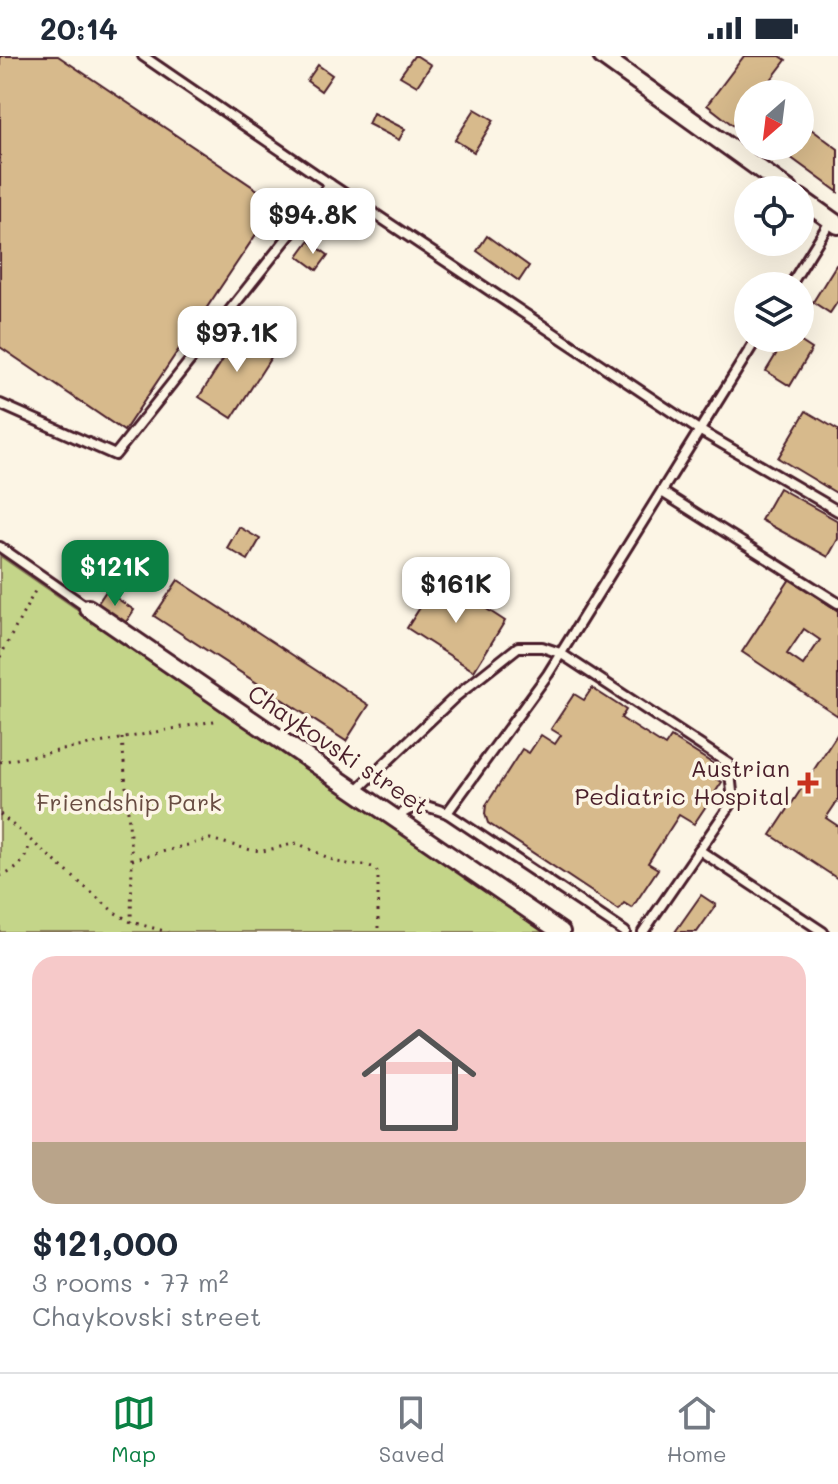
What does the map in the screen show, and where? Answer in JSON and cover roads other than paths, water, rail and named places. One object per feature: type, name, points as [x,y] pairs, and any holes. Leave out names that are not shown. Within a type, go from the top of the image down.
[{"type":"street","points":[[602,56],[769,176]]},
{"type":"street","points":[[814,208],[835,222]]},
{"type":"street","name":"Chaykovski street","points":[[88,608],[561,932]]},
{"type":"lane","points":[[143,56],[699,430],[838,511]]},
{"type":"lane","points":[[0,404],[115,455],[330,184]]},
{"type":"lane","points":[[800,272],[835,222]]},
{"type":"lane","points":[[447,813],[548,674],[748,352]]},
{"type":"lane","points":[[662,492],[838,603]]},
{"type":"lane","points":[[0,547],[88,608]]},
{"type":"lane","points":[[355,791],[455,697],[518,647],[542,647],[560,653],[729,764],[733,801],[643,932]]},
{"type":"lane","points":[[395,818],[422,804],[447,813],[625,932]]},
{"type":"lane","points":[[699,850],[823,932]]},
{"type":"place","name":"Austrian Pediatric Hospital","points":[[808,783]]},
{"type":"park label","name":"Friendship Park","points":[[129,803]]}]
